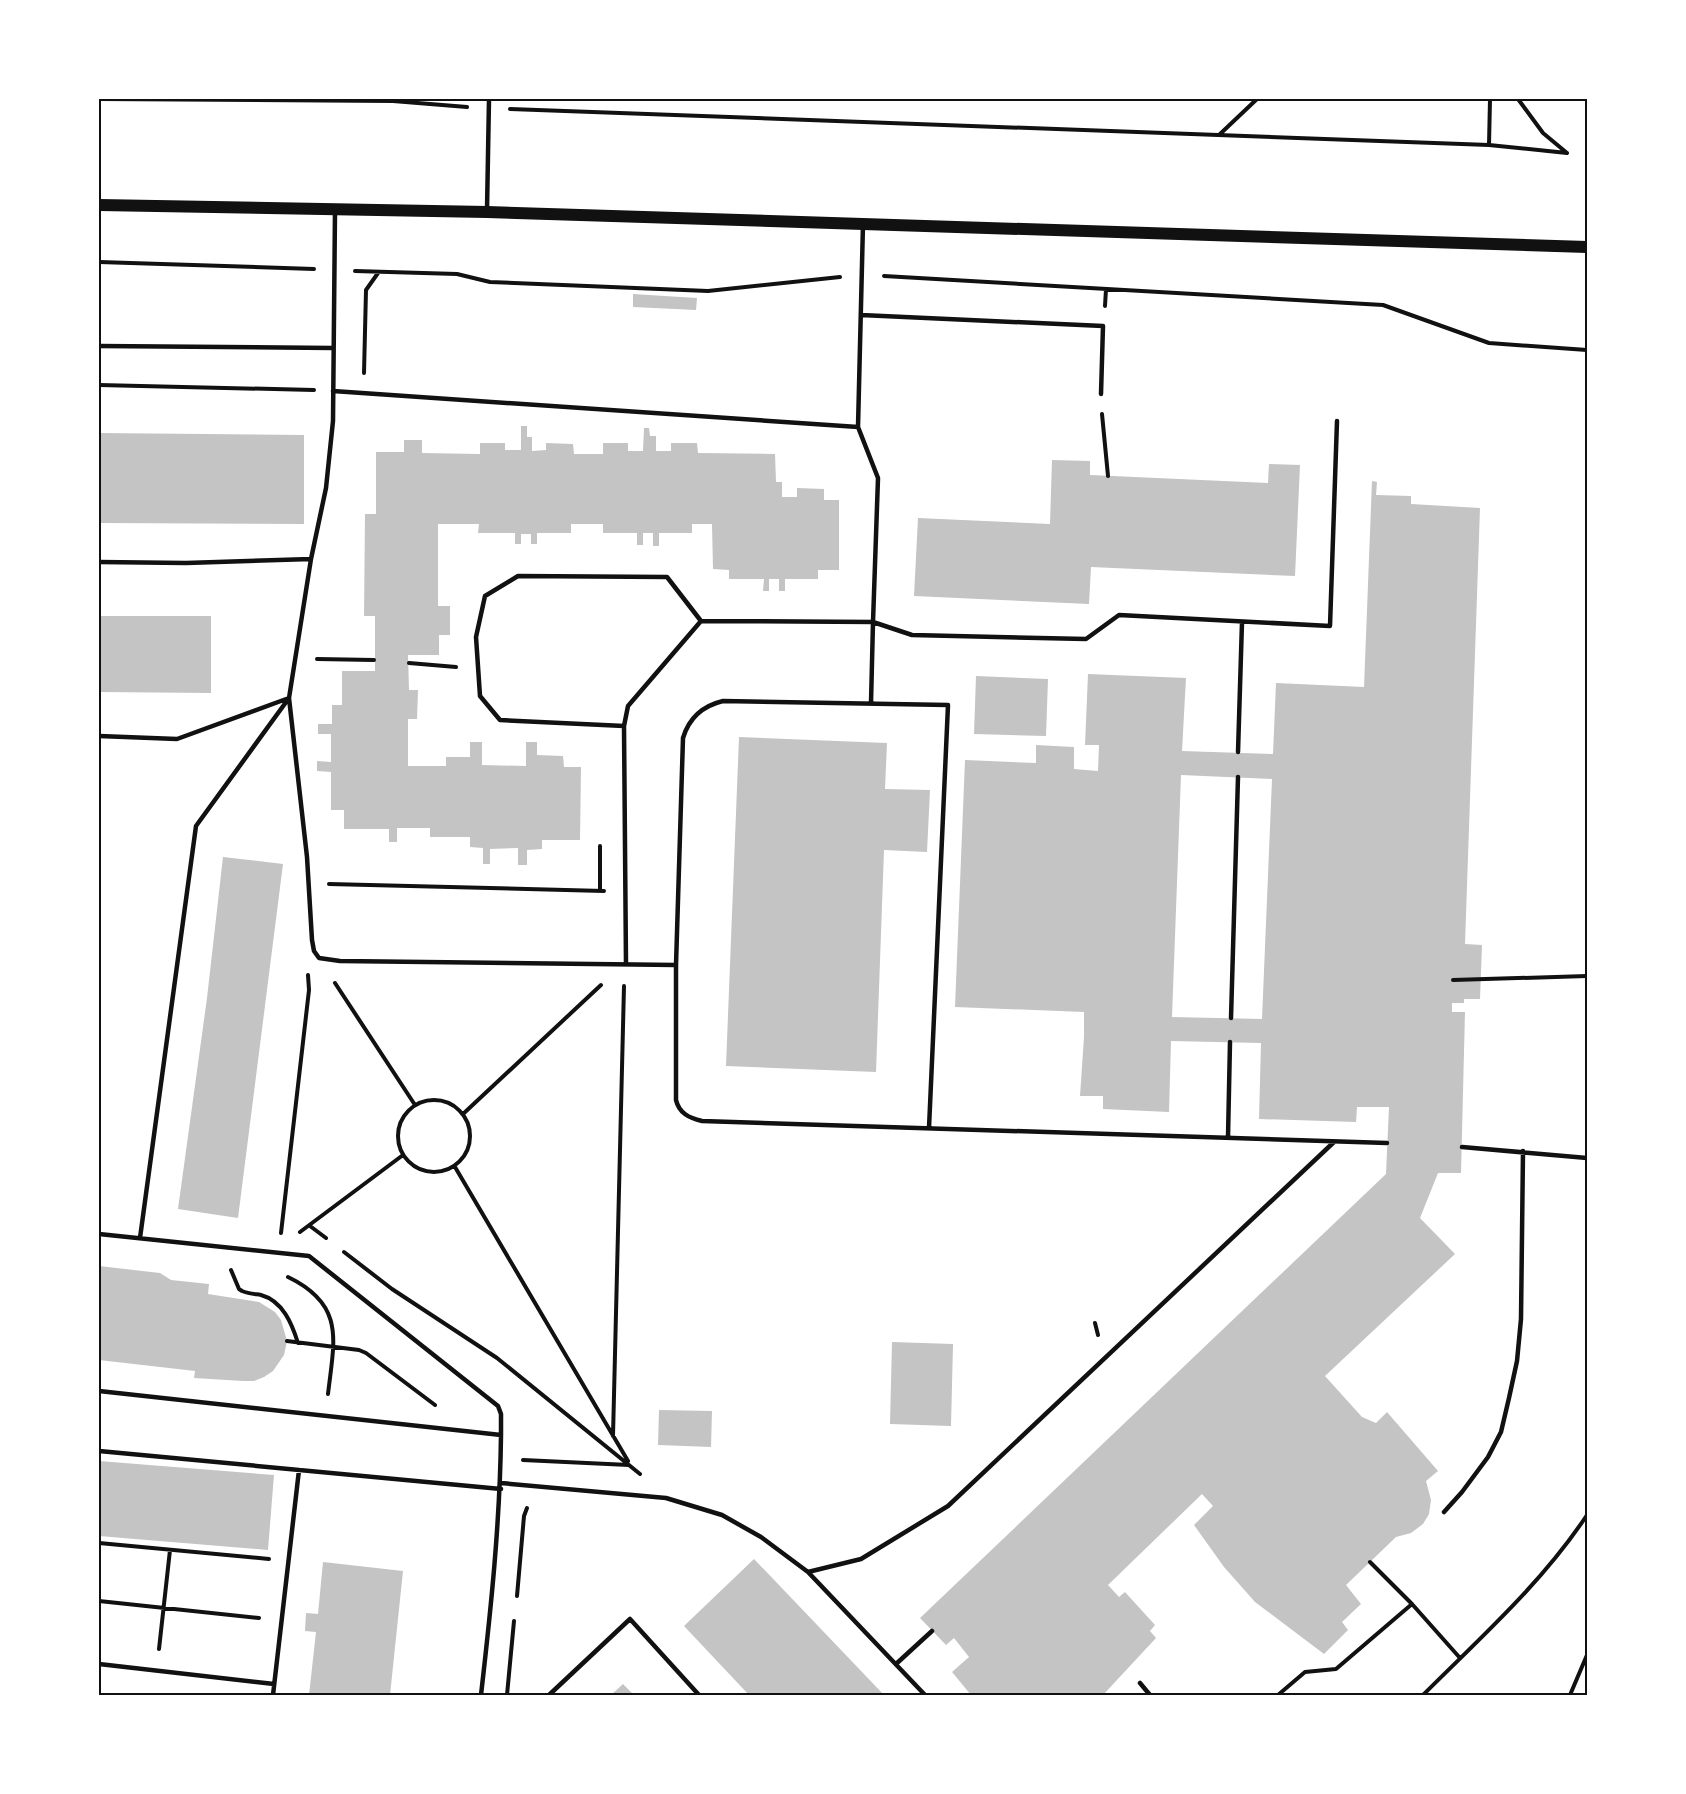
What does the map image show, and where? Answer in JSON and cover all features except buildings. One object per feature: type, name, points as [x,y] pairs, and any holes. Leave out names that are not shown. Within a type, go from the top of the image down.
[{"type":"main road","points":[[99,205],[487,212],[1587,247]]},
{"type":"lane","points":[[487,212],[489,99]]},
{"type":"lane","points":[[335,208],[333,422],[326,488],[311,559],[289,698],[314,951],[319,957],[340,961],[676,965]]},
{"type":"lane","points":[[863,224],[858,427],[878,478],[871,703]]},
{"type":"lane","points":[[861,315],[1103,326],[1101,394]]},
{"type":"lane","points":[[99,345],[333,348]]},
{"type":"lane","points":[[333,391],[858,427]]},
{"type":"lane","points":[[626,964],[624,726],[628,706],[701,621],[873,622],[912,635],[1086,639],[1119,615],[1330,626],[1337,421]]},
{"type":"lane","points":[[99,562],[186,563],[311,559]]},
{"type":"lane","points":[[624,726],[500,720],[480,696],[476,637],[485,596],[518,576],[666,577],[701,621]]},
{"type":"lane","points":[[1238,752],[1242,622]]},
{"type":"lane","points":[[99,736],[177,739],[289,698]]},
{"type":"lane","points":[[140,1238],[196,826],[289,698]]},
{"type":"lane","points":[[929,1128],[948,705],[723,701],[713,703],[693,717],[683,738],[676,965],[676,1100],[682,1113],[702,1121],[1387,1143]]},
{"type":"lane","points":[[1231,1018],[1238,777]]},
{"type":"lane","points":[[1228,1137],[1230,1042]]},
{"type":"lane","points":[[808,1572],[861,1559],[948,1506],[1334,1142]]},
{"type":"lane","points":[[1462,1147],[1587,1158]]},
{"type":"lane","points":[[1444,1512],[1488,1457],[1501,1432],[1509,1398],[1517,1361],[1521,1319],[1523,1152]]},
{"type":"lane","points":[[99,1233],[309,1256],[498,1406],[501,1414],[501,1486],[497,1551],[481,1695]]},
{"type":"lane","points":[[99,1391],[501,1435]]},
{"type":"lane","points":[[99,1451],[299,1470],[666,1498],[722,1515],[761,1537],[808,1572],[925,1695]]},
{"type":"lane","points":[[273,1695],[299,1470]]},
{"type":"lane","points":[[549,1695],[630,1620],[699,1695]]},
{"type":"lane","points":[[896,1664],[932,1631]]},
{"type":"lane","points":[[99,1664],[274,1684]]},
{"type":"lane","points":[[1140,1683],[1150,1695]]},
{"type":"path","points":[[99,99],[393,101],[489,109],[1489,145],[1567,153],[1543,133],[1518,99]]},
{"type":"path","points":[[1219,135],[1257,99]]},
{"type":"path","points":[[1489,145],[1490,99]]},
{"type":"path","points":[[363,393],[366,290],[378,272]]},
{"type":"path","points":[[99,385],[333,391]]},
{"type":"path","points":[[1101,394],[1108,476]]},
{"type":"path","points":[[295,659],[374,660]]},
{"type":"path","points":[[409,663],[478,669]]},
{"type":"path","points":[[309,883],[625,892]]},
{"type":"path","points":[[308,975],[319,975]]},
{"type":"path","points":[[330,975],[415,1105]]},
{"type":"path","points":[[1452,980],[1587,976]]},
{"type":"path","points":[[463,1114],[605,981]]},
{"type":"path","points":[[613,1436],[624,985]]},
{"type":"path","points":[[295,1281],[281,1236],[309,990]]},
{"type":"path","points":[[426,1100],[439,1100],[451,1103],[463,1114],[471,1133],[470,1146],[455,1167],[432,1173],[420,1170],[403,1155],[398,1133],[406,1112],[415,1105],[426,1100]]},
{"type":"path","points":[[294,1238],[403,1155]]},
{"type":"path","points":[[455,1167],[630,1465]]},
{"type":"path","points":[[310,1226],[328,1240]]},
{"type":"path","points":[[281,1236],[287,1237]]},
{"type":"path","points":[[337,1247],[392,1289],[497,1358],[630,1465]]},
{"type":"path","points":[[240,1266],[228,1265],[239,1289],[271,1299],[280,1307],[290,1322],[298,1343]]},
{"type":"path","points":[[278,1273],[295,1281],[317,1298],[331,1317],[333,1347],[325,1415]]},
{"type":"path","points":[[1095,1323],[1099,1338]]},
{"type":"path","points":[[287,1341],[359,1350],[366,1353],[468,1432]]},
{"type":"path","points":[[501,1459],[630,1465]]},
{"type":"path","points":[[516,1605],[524,1516],[530,1504]]},
{"type":"path","points":[[1423,1695],[1533,1584],[1569,1542],[1587,1515]]},
{"type":"path","points":[[99,1543],[288,1561]]},
{"type":"path","points":[[157,1671],[170,1550]]},
{"type":"path","points":[[1370,1562],[1412,1604],[1460,1658]]},
{"type":"path","points":[[99,1601],[280,1620]]},
{"type":"path","points":[[1278,1695],[1305,1672],[1336,1670],[1412,1604]]},
{"type":"path","points":[[507,1695],[514,1617]]},
{"type":"path","points":[[1570,1695],[1587,1655]]}]
